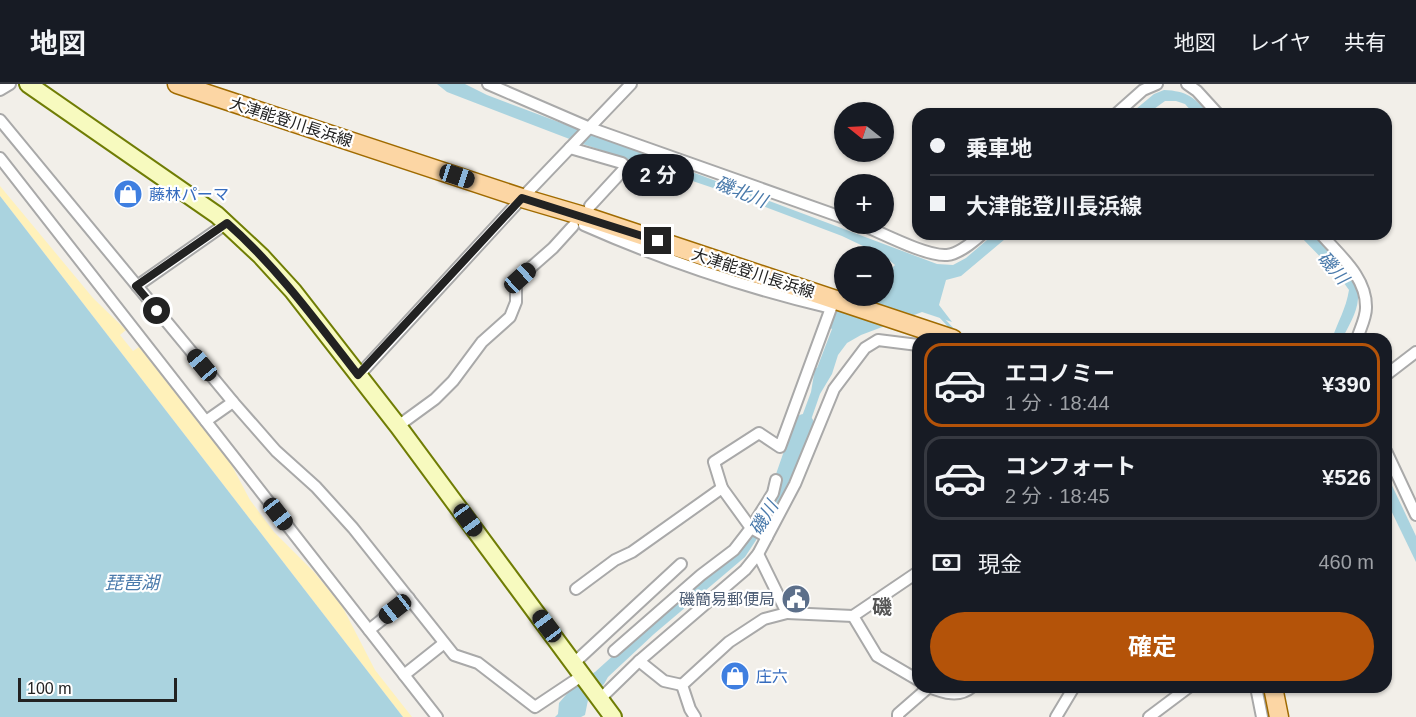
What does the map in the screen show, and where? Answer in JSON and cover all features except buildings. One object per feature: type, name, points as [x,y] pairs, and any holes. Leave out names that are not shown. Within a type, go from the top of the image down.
[{"type":"main road","name":"大津能登川長浜線","points":[[177,84],[840,302],[905,324],[917,333]]},
{"type":"main road","points":[[1274,693],[1279,717]]},
{"type":"street","points":[[0,90],[10,84]]},
{"type":"street","points":[[28,84],[227,223],[261,256],[293,291],[398,426],[613,717]]},
{"type":"street","points":[[488,84],[588,130],[834,215]]},
{"type":"street","points":[[358,375],[631,84]]},
{"type":"street","points":[[1123,108],[1143,90],[1157,84]]},
{"type":"street","points":[[1187,84],[1213,108]]},
{"type":"street","points":[[0,120],[233,402],[276,450],[316,487],[353,528],[454,655],[478,663],[535,707],[581,673],[681,564]]},
{"type":"street","points":[[398,426],[435,399],[482,342],[510,317],[516,302],[516,284],[520,278],[584,219],[626,167],[622,163],[572,147]]},
{"type":"street","points":[[0,158],[437,717]]},
{"type":"street","points":[[584,219],[619,241],[775,294],[831,308],[780,447],[759,433],[714,462],[722,488],[759,533]]},
{"type":"street","points":[[136,286],[227,223]]},
{"type":"street","points":[[884,234],[935,255],[949,255],[975,240]]},
{"type":"street","points":[[1326,240],[1356,273],[1364,290],[1366,309],[1359,333]]},
{"type":"street","points":[[614,651],[701,575],[759,533],[795,483],[834,389],[865,348],[878,340],[912,338]]},
{"type":"street","points":[[1392,370],[1416,352]]},
{"type":"street","points":[[206,421],[233,402]]},
{"type":"street","points":[[1392,464],[1416,515]]},
{"type":"street","points":[[776,480],[759,533],[758,554],[787,613]]},
{"type":"street","points":[[576,589],[722,488]]},
{"type":"street","points":[[600,699],[639,661],[745,570],[758,554]]},
{"type":"street","points":[[682,685],[729,642],[764,619],[787,613],[853,616],[912,576]]},
{"type":"street","points":[[369,630],[409,598]]},
{"type":"street","points":[[853,616],[877,656],[912,677]]},
{"type":"street","points":[[404,675],[443,644]]},
{"type":"street","points":[[639,661],[664,681],[682,685]]},
{"type":"street","points":[[682,685],[690,710],[695,717]]},
{"type":"street","points":[[898,717],[898,714],[922,693]]},
{"type":"street","points":[[945,693],[965,693]]},
{"type":"street","points":[[1056,717],[1070,693]]},
{"type":"street","points":[[1149,717],[1181,693]]},
{"type":"street","points":[[1257,693],[1259,715]]},
{"type":"sand","points":[[0,186],[93,298],[126,330],[120,335],[133,351],[139,347],[230,462],[250,500],[274,532],[314,572],[342,606],[375,670],[412,717],[403,717],[0,196]]},
{"type":"water","name":"磯北川","points":[[437,84],[465,84],[487,95],[834,225],[834,233],[731,194],[580,143],[447,92]]},
{"type":"water","points":[[1164,90],[1179,92],[1190,96],[1204,108],[1189,108],[1176,101],[1165,101],[1155,108],[1137,108],[1154,94]]},
{"type":"water","name":"琵琶湖","points":[[0,196],[403,717],[0,717]]},
{"type":"water","points":[[837,234],[857,234],[889,246],[863,246]]},
{"type":"water","points":[[987,240],[1004,240],[961,276],[946,280],[939,305],[952,322],[922,312],[861,335],[847,343],[838,355],[832,374],[820,394],[804,440],[802,439],[798,449],[791,446],[811,392],[815,368],[817,368],[832,329],[830,328],[836,312],[842,306],[894,306],[894,248],[937,264],[953,265],[966,258]]},
{"type":"water","points":[[1304,240],[1319,240],[1354,282],[1358,299],[1352,320],[1345,333],[1334,333],[1349,290],[1339,276]]},
{"type":"water","points":[[785,463],[793,467],[784,491],[768,522],[745,557],[654,634],[608,677],[588,700],[585,715],[555,717],[558,714],[559,703],[577,682],[595,672],[733,555],[776,488]]},
{"type":"water","points":[[1392,486],[1416,536],[1416,562],[1392,512]]},
{"type":"waterway","points":[[941,317],[955,332]]},
{"type":"waterway","name":"磯川","points":[[781,490],[804,424]]},
{"type":"place","name":"藤林パーマ","points":[[128,194]]},
{"type":"place","name":"磯簡易郵便局","points":[[796,599]]},
{"type":"place","name":"庄六","points":[[735,676]]},
{"type":"district","name":"磯","points":[[882,607]]},
{"type":"route","points":[[157,311],[136,286],[227,223],[293,291],[358,375],[522,198],[658,241]]}]
